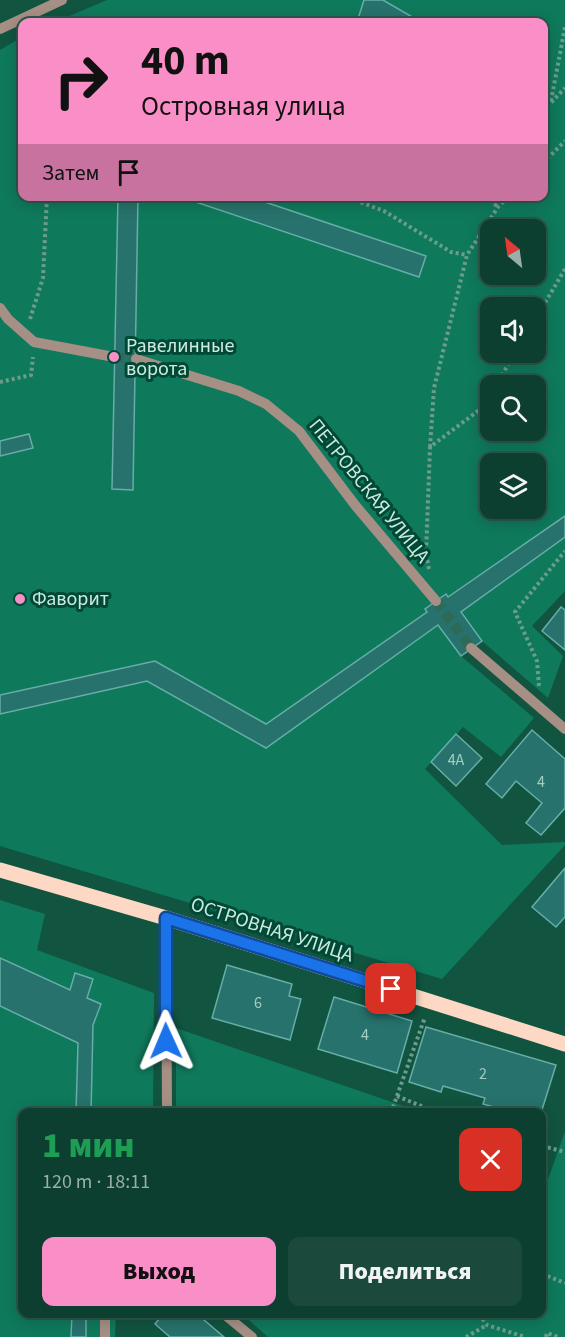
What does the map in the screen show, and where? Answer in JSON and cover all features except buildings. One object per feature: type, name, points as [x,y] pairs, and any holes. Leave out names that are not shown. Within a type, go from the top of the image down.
[{"type":"main road","name":"ОСТРОВНАЯ УЛИЦА","points":[[0,870],[166,918],[565,1044]]},
{"type":"street","points":[[24,18],[62,0]]},
{"type":"street","points":[[0,29],[18,21]]},
{"type":"street","points":[[0,308],[34,342],[114,357]]},
{"type":"street","name":"ПЕТРОВСКАЯ УЛИЦА","points":[[136,359],[239,391],[266,404],[299,431],[355,506],[436,601]]},
{"type":"street","points":[[471,648],[565,729]]},
{"type":"street","points":[[166,918],[167,1108]]},
{"type":"street","points":[[105,1318],[105,1337]]},
{"type":"street","points":[[229,1318],[252,1337]]},
{"type":"path","points":[[551,101],[565,27]]},
{"type":"path","points":[[548,105],[565,88]]},
{"type":"path","points":[[548,158],[565,141]]},
{"type":"path","points":[[25,334],[43,278],[47,201]]},
{"type":"path","points":[[357,201],[384,211],[451,252],[467,255]]},
{"type":"path","points":[[491,201],[498,207]]},
{"type":"path","points":[[436,601],[426,554],[434,388],[467,255],[504,201]]},
{"type":"path","points":[[546,301],[565,269]]},
{"type":"path","points":[[0,382],[31,375],[34,342]]},
{"type":"path","points":[[430,447],[480,410]]},
{"type":"path","points":[[541,708],[537,661],[515,612],[565,551]]},
{"type":"path","points":[[393,1108],[425,1016]]},
{"type":"path","points":[[397,1096],[426,1108]]},
{"type":"path","points":[[546,1147],[565,1152]]},
{"type":"path","points":[[546,1276],[565,1283]]},
{"type":"path","points":[[482,1318],[487,1325],[525,1337]]},
{"type":"path","points":[[466,1337],[487,1325]]},
{"type":"path","points":[[546,1337],[547,1333],[558,1337]]},
{"type":"green space","points":[[107,0],[565,0],[565,516],[448,597],[446,594],[425,608],[427,612],[266,724],[155,661],[0,695],[0,50],[18,39],[18,201],[548,201],[548,18],[64,18]]},
{"type":"green space","points":[[565,537],[565,591],[532,626],[563,656],[548,698],[482,641],[461,612]]},
{"type":"green space","points":[[438,625],[461,656],[534,718],[501,757],[463,727],[425,769],[502,845],[565,842],[565,845],[442,979],[0,846],[0,714],[147,681],[266,748]]},
{"type":"green space","points":[[0,900],[45,914],[37,950],[154,993],[153,1108],[18,1108],[18,1318],[116,1318],[115,1337],[0,1337]]},
{"type":"green space","points":[[176,1028],[409,1108],[176,1108]]},
{"type":"green space","points":[[565,1131],[565,1337],[268,1337],[247,1318],[546,1318],[546,1185]]},
{"type":"tunnel","points":[[114,357],[136,359]]},
{"type":"tunnel","points":[[436,601],[471,648]]},
{"type":"place","name":"Равелинные ворота","points":[[114,357]]},
{"type":"place","name":"Фаворит","points":[[20,599]]},
{"type":"route","points":[[166,1041],[166,918],[391,989]]}]
